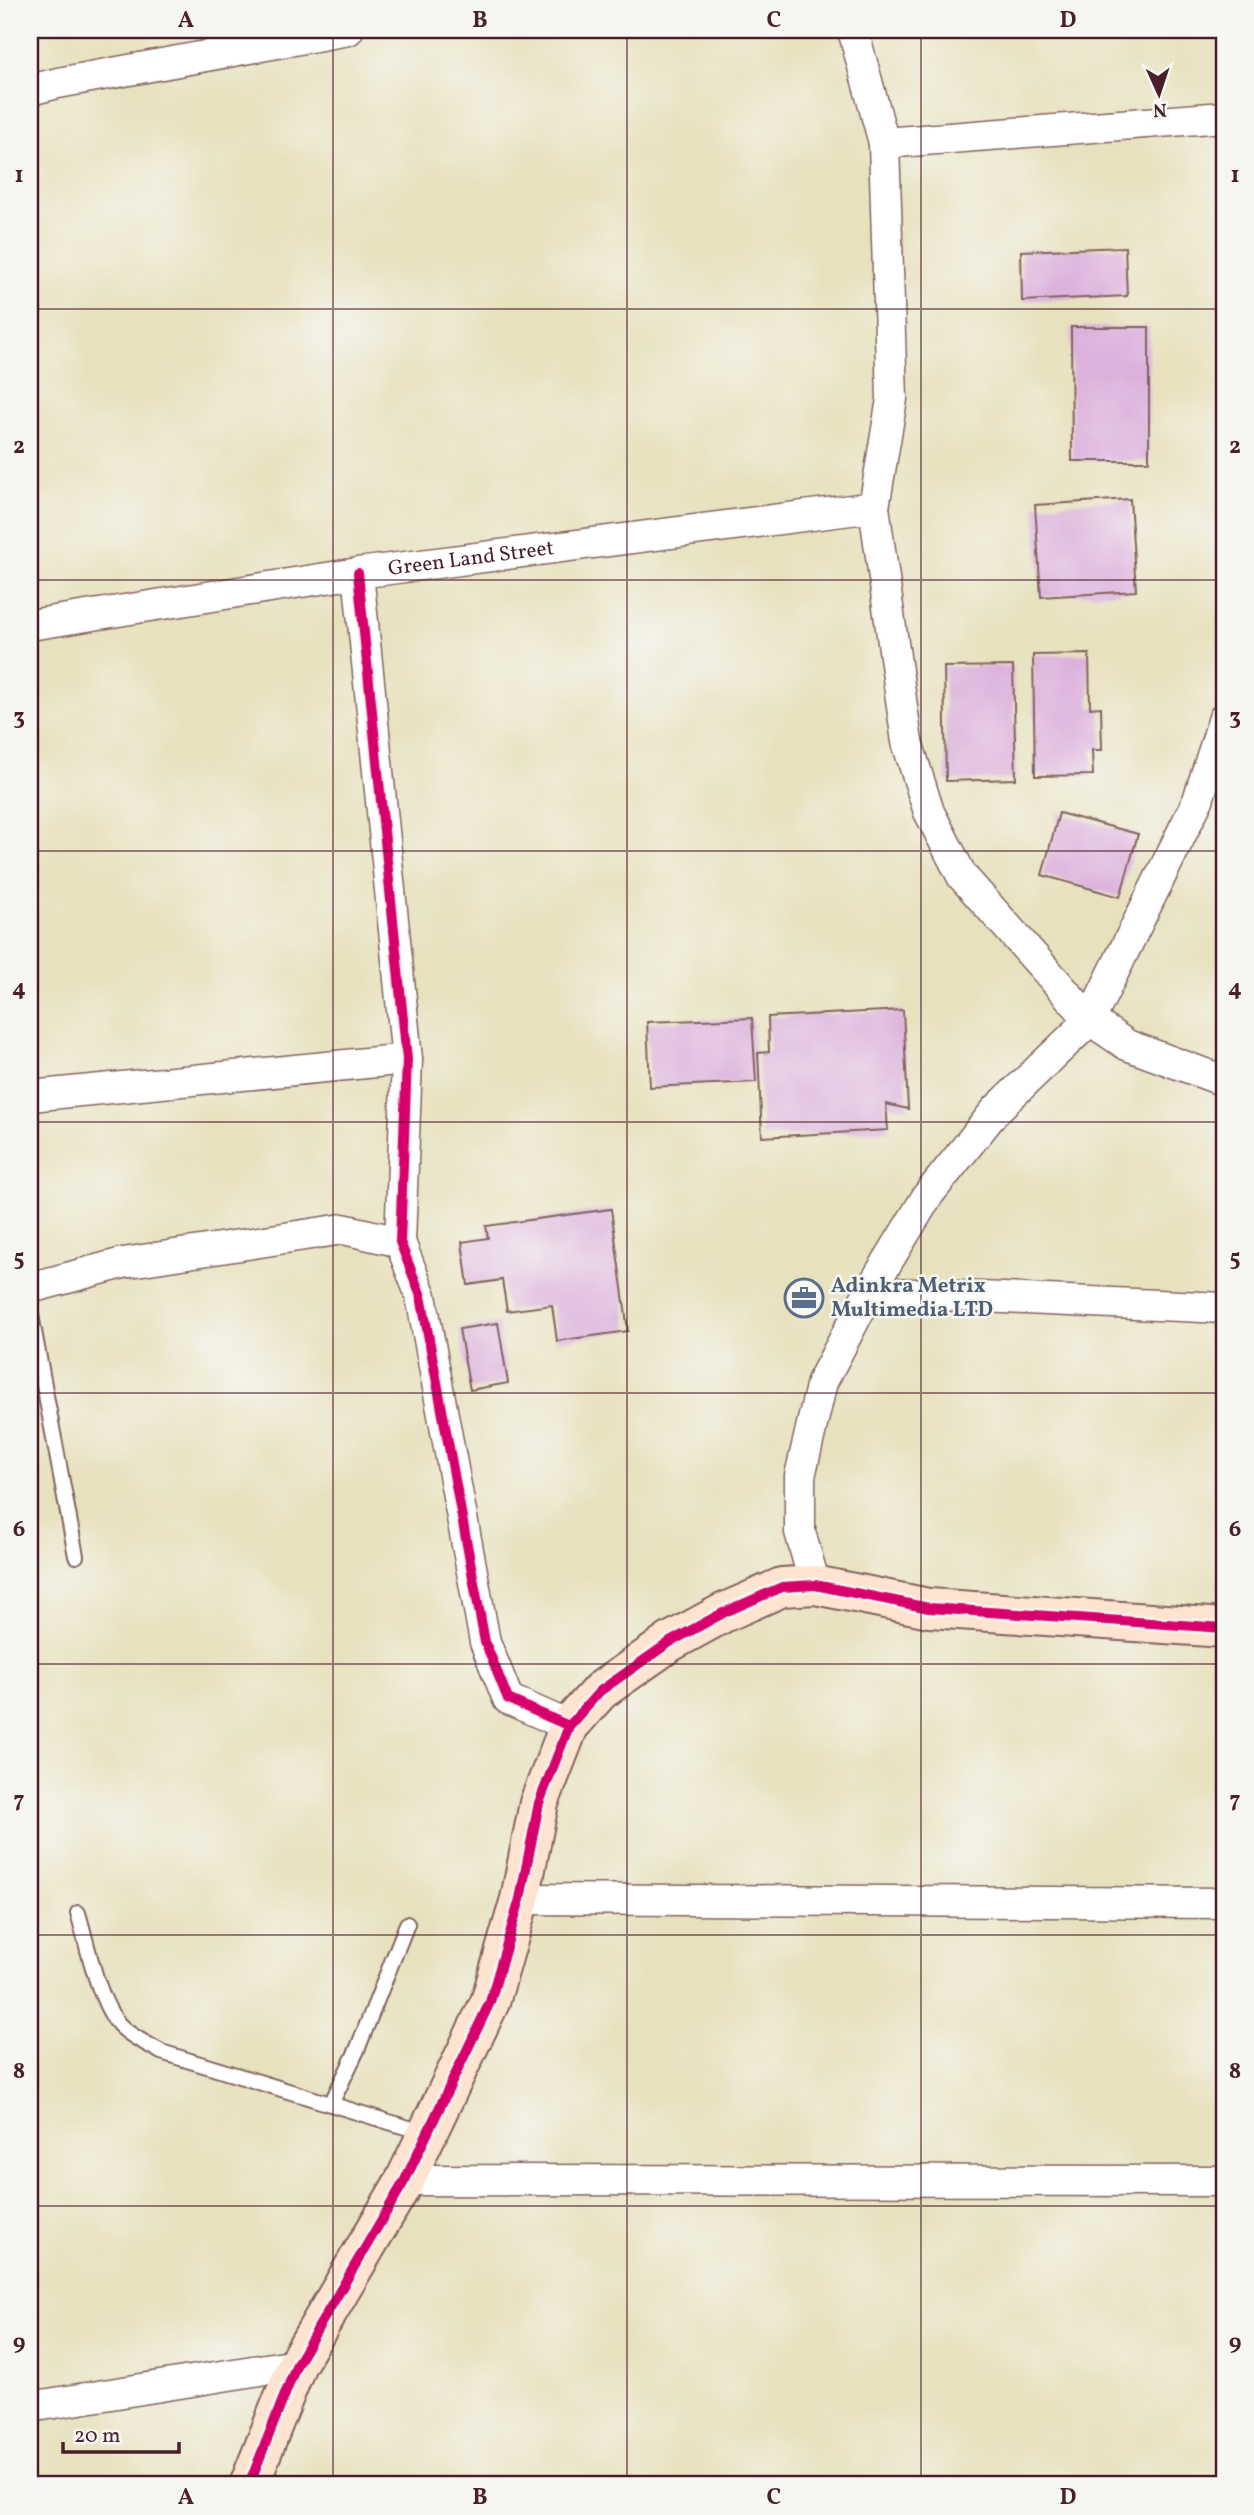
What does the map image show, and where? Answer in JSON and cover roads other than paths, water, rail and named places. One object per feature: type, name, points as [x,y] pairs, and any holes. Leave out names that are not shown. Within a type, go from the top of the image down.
[{"type":"street","points":[[30,90],[348,30]]},
{"type":"street","points":[[853,30],[884,143],[892,399],[874,508],[907,742],[929,812],[962,876],[1090,1020],[1127,1045],[1224,1081]]},
{"type":"street","points":[[884,143],[1224,117]]},
{"type":"street","name":"Green Land Street","points":[[30,625],[358,573],[874,508]]},
{"type":"street","points":[[358,573],[407,1059],[400,1242],[421,1296],[485,1642],[508,1699],[569,1726]]},
{"type":"street","points":[[815,1585],[800,1532],[800,1476],[822,1382],[869,1292],[928,1195],[988,1120],[1090,1020],[1198,800],[1224,718]]},
{"type":"street","points":[[30,1096],[407,1059]]},
{"type":"street","points":[[30,1288],[122,1262],[343,1229],[400,1242]]},
{"type":"street","points":[[869,1292],[1224,1308]]},
{"type":"street","points":[[249,2485],[297,2364],[405,2180],[490,2003],[520,1899],[540,1803],[569,1726],[600,1691],[670,1642],[723,1613],[782,1587],[815,1585],[929,1608],[1224,1628]]},
{"type":"street","points":[[520,1899],[1224,1903]]},
{"type":"street","points":[[405,2180],[1224,2181]]},
{"type":"street","points":[[30,2407],[297,2364]]},
{"type":"lane","points":[[30,1310],[76,1556]]},
{"type":"lane","points":[[78,1913],[101,1991],[116,2021],[138,2039],[161,2052],[427,2133]]},
{"type":"lane","points":[[331,2104],[357,2050],[407,1924]]},
{"type":"place","name":"Adinkra Metrix Multimedia LTD","points":[[804,1298]]}]
